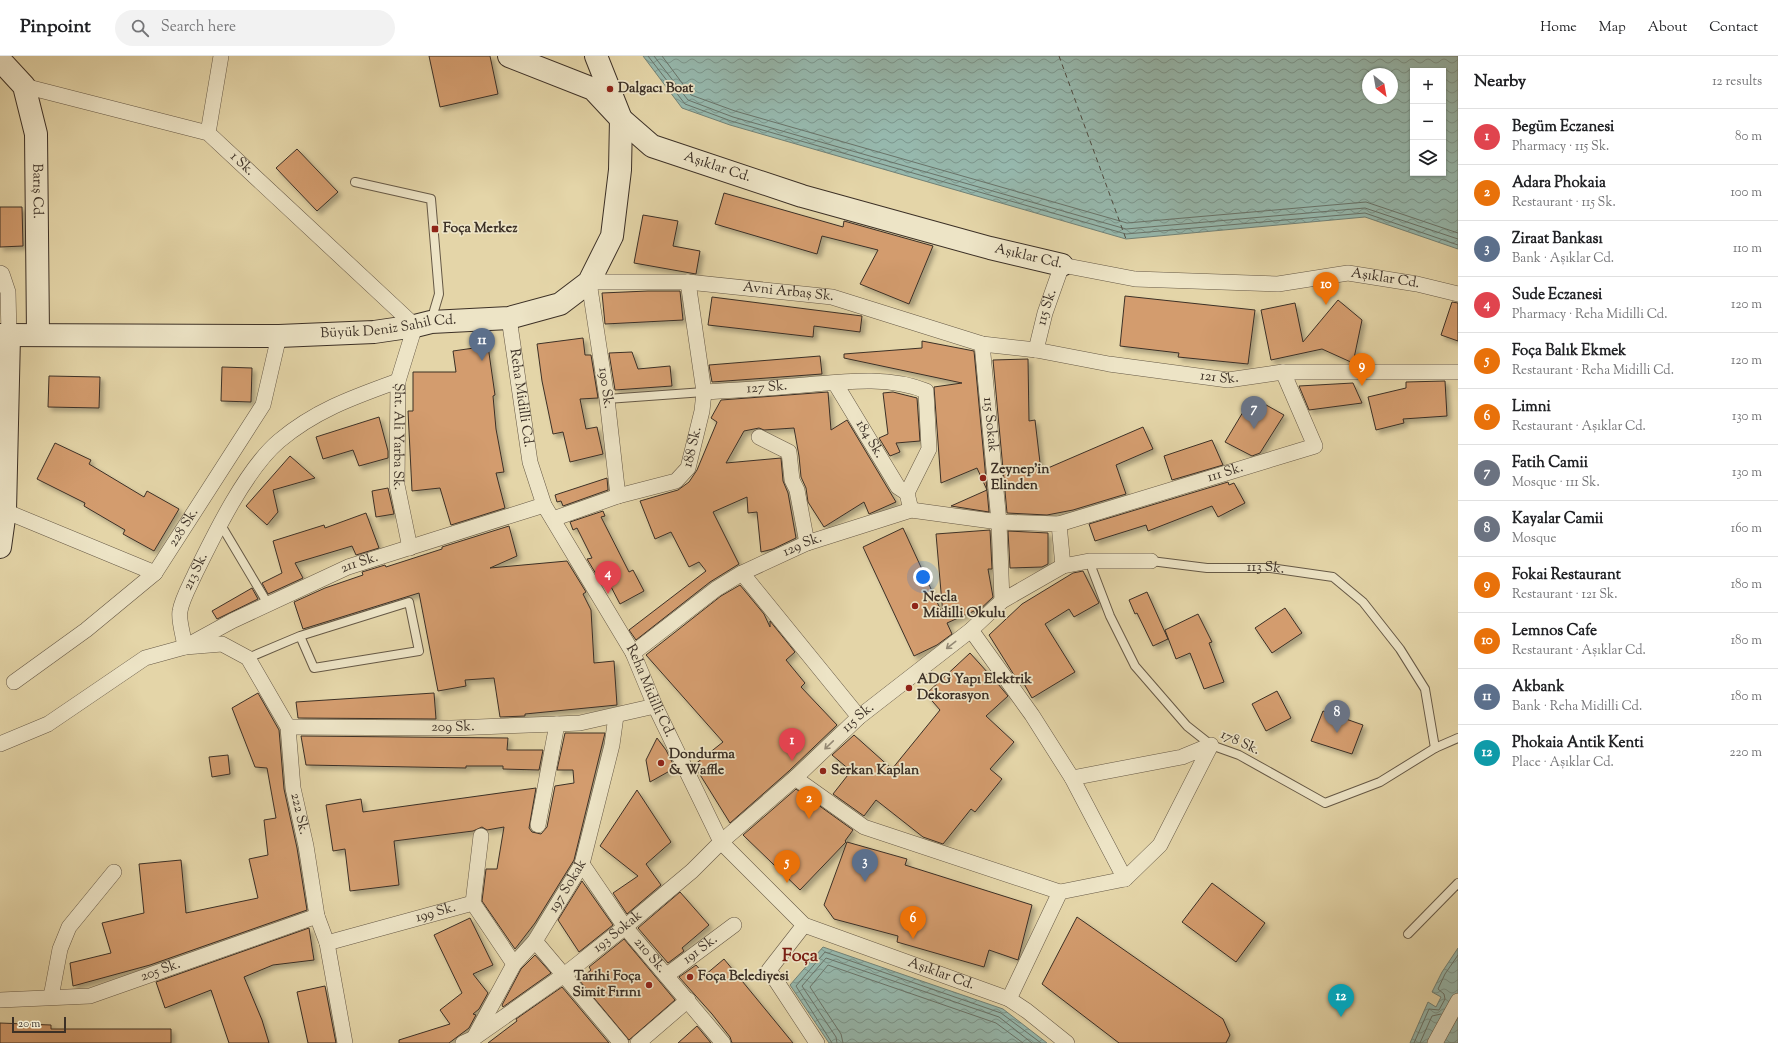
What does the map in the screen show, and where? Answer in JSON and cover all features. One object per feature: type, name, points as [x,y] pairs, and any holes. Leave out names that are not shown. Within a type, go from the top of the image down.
[{"type":"street","points":[[208,133],[221,56]]},
{"type":"street","points":[[509,56],[594,89],[621,119]]},
{"type":"street","name":"Büyük Deniz Sahil Cd.","points":[[4,335],[278,336],[374,332],[423,324],[509,318],[560,304],[589,282],[612,236],[620,170],[621,119],[596,56]]},
{"type":"street","name":"Barış Cd.","points":[[0,60],[24,86],[36,134],[38,334]]},
{"type":"street","name":"1 Sk.","points":[[24,86],[208,133],[423,324]]},
{"type":"street","name":"Aşıklar Cd.","points":[[621,119],[652,146],[659,149],[802,196],[990,248],[1062,265],[1136,279],[1278,284],[1348,273],[1417,284],[1458,294]]},
{"type":"street","name":"115 Sk.","points":[[1036,350],[1044,313],[1062,265]]},
{"type":"street","points":[[0,273],[2,274],[8,292],[4,335],[5,511],[0,547]]},
{"type":"street","name":"Avni Arbaş Sk.","points":[[589,282],[688,282],[832,297],[982,344]]},
{"type":"street","name":"190 Sk.","points":[[589,282],[607,399],[618,496]]},
{"type":"street","name":"188 Sk.","points":[[552,519],[618,496],[676,482],[688,468],[702,411],[704,392],[688,282]]},
{"type":"street","name":"Reha Midilli Cd.","points":[[509,318],[530,462],[544,505],[633,654],[655,706],[721,842],[804,925]]},
{"type":"street","name":"Şht. Ali Yarba Sk.","points":[[410,548],[397,485],[398,381],[423,324]]},
{"type":"street","name":"228 Sk.","points":[[14,682],[86,630],[155,574],[263,405],[278,336]]},
{"type":"street","name":"121 Sk.","points":[[982,344],[1036,350],[1109,364],[1228,380],[1283,372],[1458,372]]},
{"type":"street","name":"115 Sokak","points":[[982,344],[999,522],[1002,601]]},
{"type":"street","name":"111 Sk.","points":[[1059,524],[1315,446],[1283,372]]},
{"type":"street","name":"213 Sk.","points":[[185,647],[179,612],[204,557],[244,484],[278,442],[331,406],[398,381]]},
{"type":"street","name":"127 Sk.","points":[[704,392],[834,383],[888,382],[911,385],[926,391],[929,449],[907,493]]},
{"type":"street","name":"184 Sk.","points":[[834,383],[898,487],[907,493]]},
{"type":"street","points":[[759,437],[789,452],[792,480],[797,490],[807,543]]},
{"type":"street","points":[[907,493],[911,510]]},
{"type":"street","name":"211 Sk.","points":[[185,647],[232,621],[348,567],[410,548],[424,541],[544,505]]},
{"type":"street","name":"129 Sk.","points":[[633,654],[716,589],[742,573],[807,543],[911,510],[999,522],[1059,524]]},
{"type":"street","points":[[5,511],[155,574]]},
{"type":"street","points":[[1059,524],[1063,566]]},
{"type":"street","name":"113 Sk.","points":[[1002,601],[1063,566],[1089,561],[1151,561]]},
{"type":"street","points":[[742,573],[859,717]]},
{"type":"street","name":"115 Sk.","points":[[721,842],[795,778],[859,717],[971,630],[1002,601]]},
{"type":"street","points":[[971,630],[1032,715],[1072,778],[1125,879]]},
{"type":"street","points":[[0,744],[48,724],[144,658],[185,647],[222,644],[248,658]]},
{"type":"street","name":"222 Sk.","points":[[248,658],[288,726],[293,788],[306,846],[317,916],[326,943],[345,1043]]},
{"type":"street","name":"209 Sk.","points":[[288,726],[452,728],[580,723],[655,706]]},
{"type":"street","name":"197 Sokak","points":[[472,1041],[514,964],[536,941],[582,864],[612,745],[616,716]]},
{"type":"street","points":[[538,825],[558,724]]},
{"type":"street","points":[[1072,778],[1182,757],[1211,744]]},
{"type":"street","points":[[795,778],[864,827],[1060,892],[1125,879],[1160,845],[1211,744]]},
{"type":"street","points":[[473,903],[481,836]]},
{"type":"street","name":"193 Sokak","points":[[472,1041],[564,975],[625,927],[692,871],[721,842]]},
{"type":"street","name":"210 Sk.","points":[[582,864],[625,927],[723,1043]]},
{"type":"street","points":[[51,998],[60,949],[69,927],[114,872]]},
{"type":"street","points":[[1009,999],[1060,892]]},
{"type":"street","name":"199 Sk.","points":[[326,943],[473,903],[514,964]]},
{"type":"street","name":"205 Sk.","points":[[0,1000],[90,996],[317,916]]},
{"type":"street","name":"191 Sk.","points":[[667,975],[734,925]]},
{"type":"street","points":[[804,925],[769,970],[817,1043]]},
{"type":"street","name":"Aşıklar Cd.","points":[[804,925],[1009,999],[1027,1011],[1067,1043]]},
{"type":"street","points":[[536,941],[621,1043]]},
{"type":"street","points":[[638,1043],[688,1000]]},
{"type":"street","points":[[1435,1043],[1458,1001]]},
{"type":"lane","points":[[355,182],[431,199],[439,294],[423,324]]},
{"type":"lane","name":"127 Sk.","points":[[607,399],[704,392]]},
{"type":"lane","points":[[221,525],[268,604]]},
{"type":"lane","name":"178 Sk.","points":[[1089,561],[1110,616],[1135,666],[1187,726],[1211,744],[1239,755],[1325,803],[1380,782],[1435,748],[1458,738]]},
{"type":"lane","name":"113 Sk.","points":[[1151,561],[1207,568],[1270,568],[1333,577],[1363,602],[1400,649],[1424,689],[1435,748]]},
{"type":"lane","points":[[248,658],[300,636],[409,602],[419,651],[314,668],[300,636]]},
{"type":"lane","points":[[1408,934],[1458,883]]},
{"type":"water","points":[[643,56],[1458,56],[1458,249],[1365,217],[1126,239],[730,125],[682,108]]},
{"type":"water","points":[[823,947],[1003,1009],[1047,1043],[829,1043],[790,985]]},
{"type":"water","points":[[1458,948],[1458,1043],[1410,1043],[1428,1002],[1436,1007],[1441,997],[1432,992],[1442,972]]},
{"type":"building","points":[[429,56],[490,56],[498,94],[440,107]]},
{"type":"building","points":[[297,149],[338,192],[317,211],[276,168]]},
{"type":"building","points":[[724,193],[843,227],[844,221],[933,246],[909,304],[860,284],[878,250],[822,236],[817,254],[715,224]]},
{"type":"building","points":[[0,207],[22,207],[23,246],[0,247]]},
{"type":"building","points":[[643,215],[678,221],[673,246],[700,251],[696,274],[634,263]]},
{"type":"building","points":[[680,291],[683,320],[605,324],[602,293]]},
{"type":"building","points":[[1125,296],[1255,310],[1248,364],[1178,357],[1179,353],[1120,346]]},
{"type":"building","points":[[712,297],[862,316],[860,332],[814,326],[813,337],[708,325]]},
{"type":"building","points":[[1338,300],[1362,320],[1353,363],[1322,349],[1271,360],[1261,310],[1295,303],[1303,342]]},
{"type":"building","points":[[1452,302],[1458,303],[1458,341],[1441,335]]},
{"type":"building","points":[[583,338],[585,355],[591,355],[598,398],[580,399],[586,429],[597,427],[603,454],[570,462],[563,432],[553,434],[542,381],[537,344]]},
{"type":"building","points":[[922,341],[974,351],[987,490],[977,468],[941,483],[934,387],[962,383],[844,358],[844,354],[922,348]]},
{"type":"building","points":[[488,346],[495,395],[493,396],[496,429],[504,472],[496,473],[505,508],[451,525],[440,488],[412,491],[408,411],[413,411],[413,372],[456,372],[453,351]]},
{"type":"building","points":[[632,352],[638,369],[670,366],[672,386],[615,390],[609,353]]},
{"type":"building","points":[[820,356],[822,374],[712,382],[709,365]]},
{"type":"building","points":[[1028,359],[1029,421],[1035,420],[1041,471],[1143,427],[1153,449],[1116,465],[1126,494],[1073,510],[1047,515],[1007,513],[993,360]]},
{"type":"building","points":[[222,367],[252,368],[251,402],[221,401]]},
{"type":"building","points":[[49,376],[100,377],[99,408],[48,407]]},
{"type":"building","points":[[1445,381],[1447,416],[1403,419],[1404,423],[1376,430],[1368,397],[1406,388],[1406,382]]},
{"type":"building","points":[[1353,383],[1362,403],[1309,410],[1299,386]]},
{"type":"building","points":[[828,392],[831,430],[847,420],[896,502],[869,514],[864,502],[824,527],[808,502],[806,488],[801,477],[794,428],[764,430],[759,428],[744,431],[726,463],[781,458],[783,481],[788,493],[796,538],[773,549],[761,552],[757,512],[748,513],[747,497],[713,512],[739,564],[710,582],[636,640],[629,630],[706,571],[699,562],[689,567],[671,532],[655,539],[640,501],[678,490],[689,482],[697,470],[717,422],[711,418],[721,400]]},
{"type":"building","points":[[893,392],[917,398],[920,441],[896,443],[900,452],[890,456],[879,438],[888,434],[883,393]]},
{"type":"building","points":[[1252,397],[1284,415],[1260,453],[1252,456],[1225,442]]},
{"type":"building","points":[[379,417],[388,451],[388,458],[359,466],[353,450],[323,459],[316,437]]},
{"type":"building","points":[[1212,440],[1223,465],[1172,480],[1164,456]]},
{"type":"building","points":[[55,443],[91,460],[89,464],[144,497],[147,491],[179,509],[154,551],[123,534],[125,530],[84,506],[85,503],[37,479]]},
{"type":"building","points":[[290,456],[315,478],[273,490],[278,512],[267,525],[246,506]]},
{"type":"building","points":[[607,478],[608,490],[563,506],[561,501],[557,502],[555,495]]},
{"type":"building","points":[[1228,482],[1229,485],[1234,483],[1245,503],[1218,517],[1212,506],[1148,531],[1146,525],[1095,541],[1089,524]]},
{"type":"building","points":[[388,488],[394,514],[376,517],[372,491]]},
{"type":"building","points":[[987,490],[989,512],[951,506]]},
{"type":"building","points":[[603,511],[605,516],[601,517],[629,572],[633,570],[644,591],[620,604],[608,581],[602,584],[587,559],[592,558],[577,528],[573,530],[570,522]]},
{"type":"building","points":[[366,513],[379,548],[356,555],[352,546],[295,563],[303,578],[268,594],[262,583],[282,573],[273,541],[324,525],[325,528]]},
{"type":"building","points":[[509,526],[517,556],[490,568],[567,561],[586,592],[583,594],[591,610],[594,663],[614,661],[617,705],[525,714],[525,716],[500,717],[494,678],[465,680],[466,686],[438,691],[419,593],[303,629],[294,602],[325,588],[363,575],[362,572],[385,565],[386,567],[442,549],[442,547]]},
{"type":"building","points":[[903,528],[943,615],[936,534],[990,530],[992,569],[988,569],[993,597],[975,614],[974,611],[947,623],[952,634],[937,645],[914,656],[863,547]]},
{"type":"building","points":[[1008,531],[1048,533],[1048,564],[1042,567],[1010,568]]},
{"type":"building","points":[[1083,571],[1099,603],[1074,617],[1069,609],[1045,624],[1075,672],[1032,698],[1023,682],[1021,684],[1014,675],[989,635],[1022,604],[1073,573]]},
{"type":"building","points":[[740,585],[764,614],[770,627],[770,621],[795,652],[786,660],[805,683],[801,687],[837,725],[789,771],[730,823],[694,765],[723,742],[646,655],[721,596]]},
{"type":"building","points":[[252,588],[258,599],[217,619],[212,611]]},
{"type":"building","points":[[1147,592],[1168,639],[1153,646],[1129,600]]},
{"type":"building","points":[[1285,608],[1302,633],[1272,653],[1255,628]]},
{"type":"building","points":[[1198,614],[1212,642],[1209,643],[1224,682],[1204,689],[1190,653],[1176,659],[1165,630]]},
{"type":"building","points":[[970,653],[1008,696],[986,716],[1014,742],[990,769],[1002,779],[975,812],[971,809],[943,844],[923,837],[876,800],[864,816],[833,794],[851,771],[832,755],[854,735],[892,769],[940,710],[926,694]]},
{"type":"building","points":[[1277,691],[1291,718],[1266,731],[1252,704]]},
{"type":"building","points":[[258,693],[279,730],[284,789],[297,848],[307,910],[150,965],[73,986],[70,963],[111,953],[102,923],[144,913],[139,864],[181,860],[186,913],[258,898],[249,859],[268,855],[264,820],[276,818],[267,768],[255,767],[232,708]]},
{"type":"building","points":[[434,693],[436,719],[298,718],[296,702]]},
{"type":"building","points":[[1323,711],[1363,725],[1352,754],[1311,741]]},
{"type":"building","points":[[565,733],[605,733],[574,860],[535,923],[515,949],[482,901],[486,869],[497,869],[504,827],[487,830],[482,827],[473,831],[394,841],[399,885],[350,891],[345,849],[333,851],[326,805],[361,799],[363,812],[536,788],[529,828],[532,832],[541,834],[547,827],[555,786],[574,783],[573,770],[557,770]]},
{"type":"building","points":[[301,736],[508,738],[507,750],[543,750],[539,770],[503,769],[503,766],[466,766],[466,768],[306,765]]},
{"type":"building","name":"Dondurma & Waffle","points":[[657,738],[666,750],[675,768],[650,782],[646,760]]},
{"type":"building","points":[[228,755],[230,774],[212,777],[209,757]]},
{"type":"building","points":[[796,789],[853,830],[845,841],[846,842],[800,890],[743,835]]},
{"type":"building","points":[[637,790],[671,842],[646,864],[661,885],[627,914],[613,893],[638,876],[600,846]]},
{"type":"building","points":[[847,842],[907,859],[905,865],[1032,905],[1018,960],[989,950],[984,967],[897,942],[898,936],[834,919],[824,905]]},
{"type":"building","points":[[582,881],[613,925],[579,952],[558,920]]},
{"type":"building","points":[[1212,883],[1265,923],[1236,962],[1182,922]]},
{"type":"building","points":[[680,892],[709,925],[682,948],[684,951],[668,963],[638,928]]},
{"type":"building","points":[[1077,917],[1223,1019],[1230,1035],[1226,1043],[1119,1043],[1042,984]]},
{"type":"building","points":[[470,918],[493,965],[473,974],[488,993],[479,1009],[473,1014],[476,1015],[469,1028],[449,1043],[399,1043],[399,1040],[450,1024],[440,1010],[462,993],[434,935]]},
{"type":"building","points":[[309,928],[314,960],[273,965],[244,977],[262,1020],[269,1043],[229,1043],[211,990],[165,1008],[156,982]]},
{"type":"building","points":[[624,939],[675,1000],[629,1040],[579,980],[591,970],[589,967]]},
{"type":"building","points":[[535,955],[551,973],[503,1007],[502,1005],[521,969]]},
{"type":"building","points":[[724,959],[793,1043],[732,1043],[730,1037],[712,1014],[679,977],[696,965],[705,975]]},
{"type":"building","points":[[325,986],[336,1043],[308,1043],[297,992]]},
{"type":"building","points":[[562,987],[609,1043],[488,1043],[517,1021],[516,1019]]},
{"type":"building","points":[[0,1023],[51,1025],[51,1029],[171,1029],[171,1043],[0,1043]]},
{"type":"building","points":[[697,1026],[711,1043],[678,1043]]},
{"type":"ferry route","points":[[1059,56],[1126,239]]},
{"type":"place","name":"Dalgacı Boat","points":[[610,89]]},
{"type":"place","name":"Foça Merkez","points":[[435,229]]},
{"type":"place","name":"Lemnos Cafe","points":[[1326,305]]},
{"type":"place","name":"Akbank","points":[[482,361]]},
{"type":"place","name":"Fokai Restaurant","points":[[1362,386]]},
{"type":"place","name":"Fatih Camii","points":[[1254,429]]},
{"type":"place","name":"Zeynep'in Elinden","points":[[983,478]]},
{"type":"place","name":"Sude Eczanesi","points":[[608,594]]},
{"type":"place","name":"Necla Midilli Okulu","points":[[915,606]]},
{"type":"place","name":"ADG Yapı Elektrik Dekorasyon","points":[[909,688]]},
{"type":"place","name":"Kayalar Camii","points":[[1337,733]]},
{"type":"place","name":"Begüm Eczanesi","points":[[792,761]]},
{"type":"place","name":"Dondurma & Waffle","points":[[661,763]]},
{"type":"place","name":"Serkan Kaplan","points":[[823,771]]},
{"type":"place","name":"Adara Phokaia","points":[[809,819]]},
{"type":"place","name":"Ziraat Bankası","points":[[865,882]]},
{"type":"place","name":"Foça Balık Ekmek","points":[[787,883]]},
{"type":"place","name":"Limni","points":[[913,939]]},
{"type":"place","name":"Foça Belediyesi","points":[[690,977]]},
{"type":"place","name":"Tarihi Foça Simit Fırını","points":[[649,985]]},
{"type":"place","name":"Phokaia Antik Kenti","points":[[1341,1017]]},
{"type":"district","name":"Foça","points":[[800,957]]}]
